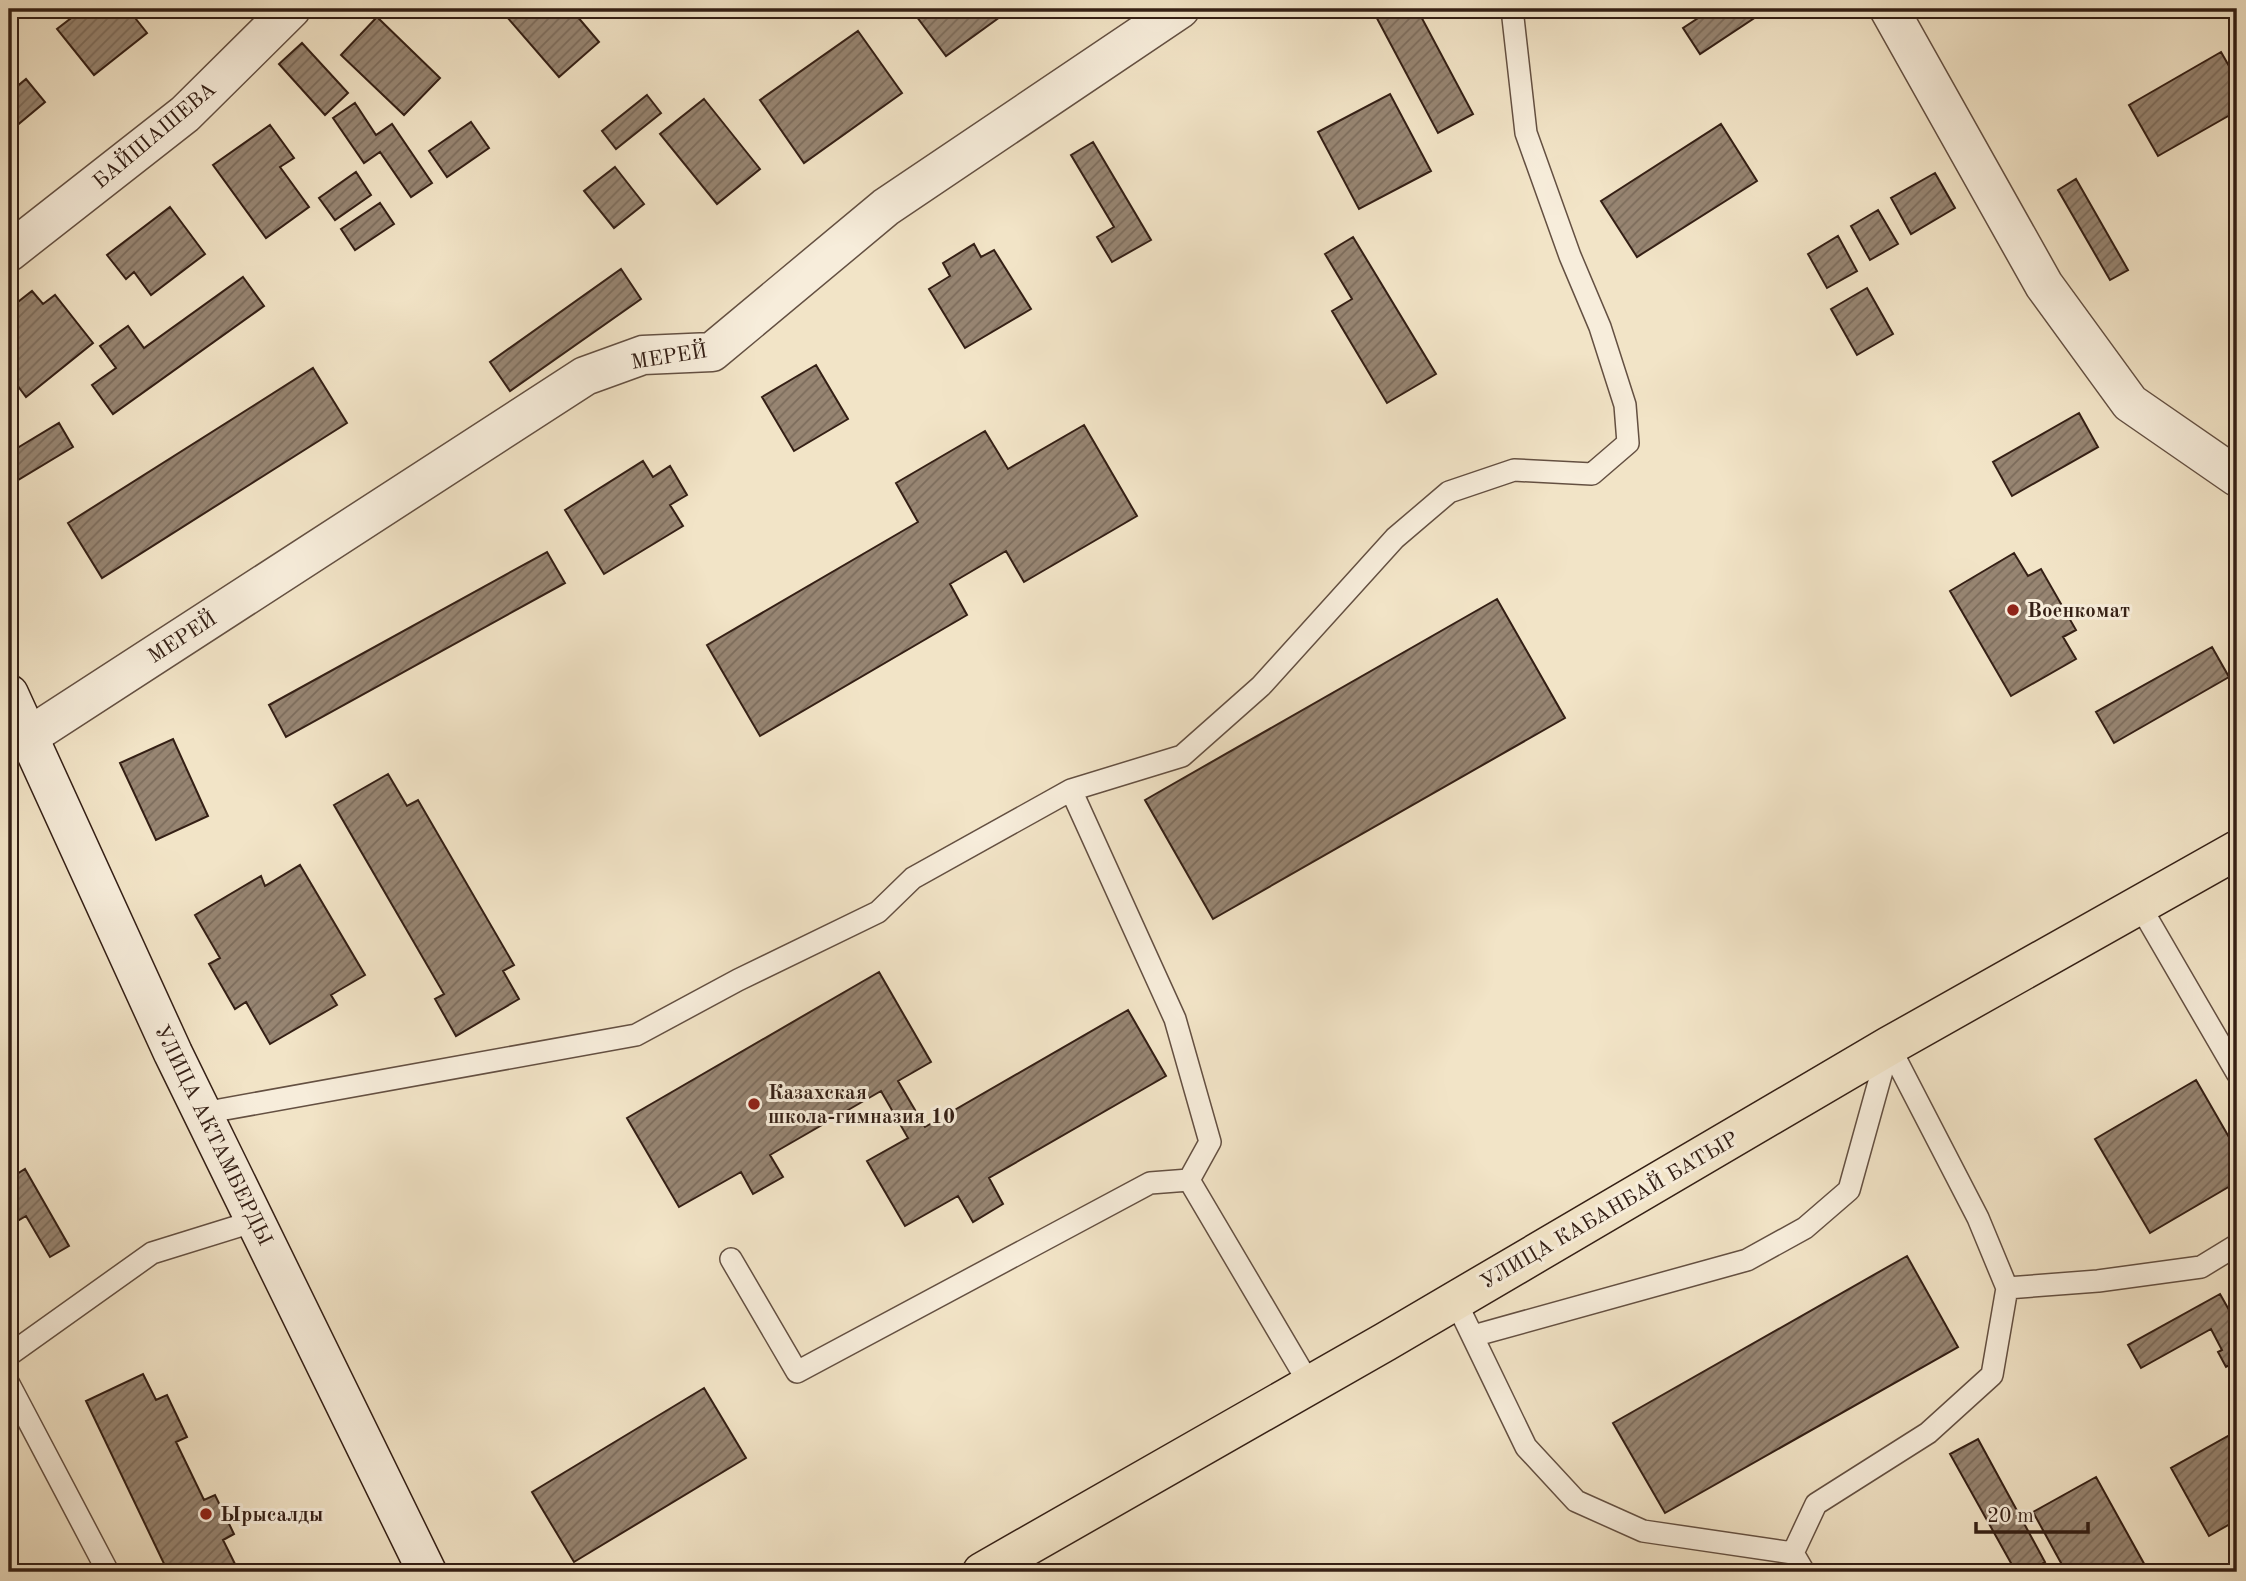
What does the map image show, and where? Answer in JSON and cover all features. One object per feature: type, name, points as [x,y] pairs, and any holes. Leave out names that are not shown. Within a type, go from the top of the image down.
[{"type":"main road","name":"УЛИЦА КАБАНБАЙ БАТЫР","points":[[982,1572],[1310,1385],[1889,1046],[2237,850]]},
{"type":"street","name":"БАЙШАШЕВА","points":[[9,252],[185,114],[291,9]]},
{"type":"street","name":"МЕРЕЙ","points":[[28,737],[585,376],[643,355],[712,352],[886,207],[1180,9]]},
{"type":"street","points":[[1889,9],[2044,285],[2130,403],[2237,477]]},
{"type":"street","name":"УЛИЦА АКТАМБЕРДЫ","points":[[9,694],[203,1114],[427,1572]]},
{"type":"lane","points":[[203,1114],[636,1035],[738,980],[878,912],[914,878],[1071,790],[1182,756],[1261,686],[1395,538],[1449,492],[1514,470],[1592,474],[1628,443],[1625,405],[1600,327],[1570,256],[1525,133],[1512,9]]},
{"type":"lane","points":[[1071,790],[1175,1019],[1210,1142],[1189,1180]]},
{"type":"lane","points":[[2140,906],[2237,1073]]},
{"type":"lane","points":[[1793,1553],[1816,1504],[1928,1433],[1992,1375],[2007,1288],[1978,1219],[1889,1046]]},
{"type":"lane","points":[[1473,1336],[1748,1260],[1805,1228],[1849,1190],[1889,1046]]},
{"type":"lane","points":[[731,1259],[797,1373],[1150,1183],[1189,1180]]},
{"type":"lane","points":[[1189,1180],[1310,1385]]},
{"type":"lane","points":[[9,1355],[152,1254],[255,1221]]},
{"type":"lane","points":[[2007,1288],[2098,1281],[2201,1267],[2237,1245]]},
{"type":"lane","points":[[1455,1300],[1526,1447],[1576,1501],[1643,1531],[1793,1553]]},
{"type":"lane","points":[[9,1384],[108,1572]]},
{"type":"lane","points":[[1793,1553],[1804,1572]]},
{"type":"building","points":[[83,9],[128,9],[147,33],[94,75],[57,29]]},
{"type":"building","points":[[500,9],[571,9],[599,42],[559,77]]},
{"type":"building","points":[[911,9],[1011,9],[946,56]]},
{"type":"building","points":[[1372,9],[1417,9],[1473,114],[1438,133]]},
{"type":"building","points":[[1712,9],[1768,9],[1700,54],[1683,28]]},
{"type":"building","points":[[377,17],[440,78],[404,115],[341,55]]},
{"type":"building","points":[[858,31],[902,93],[804,163],[760,100]]},
{"type":"building","points":[[302,43],[348,93],[325,115],[279,64]]},
{"type":"building","points":[[2221,52],[2237,80],[2237,111],[2158,156],[2129,105]]},
{"type":"building","points":[[26,79],[45,102],[9,132],[9,93]]},
{"type":"building","points":[[1390,94],[1431,171],[1359,209],[1318,132]]},
{"type":"building","points":[[647,95],[661,113],[616,149],[602,131]]},
{"type":"building","points":[[704,99],[760,169],[717,204],[660,134]]},
{"type":"building","points":[[355,103],[376,135],[392,124],[432,183],[411,197],[380,152],[364,163],[333,118]]},
{"type":"building","points":[[471,122],[489,148],[447,177],[429,151]]},
{"type":"building","points":[[1721,124],[1757,181],[1637,257],[1601,201]]},
{"type":"building","points":[[270,125],[294,158],[280,167],[309,207],[266,238],[213,165]]},
{"type":"building","points":[[1093,142],[1151,240],[1112,262],[1097,237],[1114,227],[1071,155]]},
{"type":"building","points":[[615,167],[644,204],[614,228],[584,191]]},
{"type":"building","points":[[356,172],[371,195],[335,220],[319,198]]},
{"type":"building","points":[[1935,173],[1955,208],[1911,234],[1891,198]]},
{"type":"building","points":[[2076,179],[2128,270],[2110,280],[2058,190]]},
{"type":"building","points":[[380,203],[394,224],[355,250],[341,229]]},
{"type":"building","points":[[170,207],[205,254],[151,295],[134,272],[126,279],[107,255]]},
{"type":"building","points":[[1878,210],[1898,244],[1870,260],[1851,226]]},
{"type":"building","points":[[1838,236],[1857,271],[1827,288],[1808,254]]},
{"type":"building","points":[[1353,237],[1436,374],[1387,403],[1332,311],[1352,299],[1325,254]]},
{"type":"building","points":[[974,244],[981,257],[994,250],[1031,309],[965,348],[929,289],[950,276],[943,263]]},
{"type":"building","points":[[621,269],[641,299],[510,391],[490,362]]},
{"type":"building","points":[[243,277],[264,306],[113,414],[92,385],[116,368],[100,346],[128,326],[144,348]]},
{"type":"building","points":[[1867,288],[1893,334],[1857,355],[1831,309]]},
{"type":"building","points":[[32,291],[43,304],[55,295],[93,343],[26,397],[9,374],[9,331],[15,327],[9,319],[9,309]]},
{"type":"building","points":[[816,365],[848,419],[794,451],[762,397]]},
{"type":"building","points":[[313,368],[347,423],[102,578],[68,523]]},
{"type":"building","points":[[2079,413],[2098,447],[2012,496],[1993,462]]},
{"type":"building","points":[[59,423],[73,447],[18,480],[9,464],[9,453]]},
{"type":"building","points":[[1084,425],[1137,516],[1024,582],[1006,551],[950,584],[967,615],[760,736],[707,645],[918,522],[896,483],[985,431],[1008,469]]},
{"type":"building","points":[[643,461],[653,477],[670,466],[687,495],[670,505],[683,526],[604,574],[565,510]]},
{"type":"building","points":[[547,552],[565,583],[286,737],[269,705]]},
{"type":"building","name":"Военкомат","points":[[2014,553],[2028,576],[2041,569],[2076,630],[2063,637],[2076,659],[2011,696],[1950,591]]},
{"type":"building","points":[[1497,599],[1565,718],[1213,919],[1145,800]]},
{"type":"building","points":[[2212,647],[2229,677],[2114,743],[2096,712]]},
{"type":"building","points":[[173,739],[208,816],[156,840],[120,763]]},
{"type":"building","points":[[388,774],[407,806],[418,800],[514,965],[503,971],[519,999],[456,1036],[435,999],[444,994],[334,805]]},
{"type":"building","points":[[300,865],[365,975],[331,995],[337,1005],[270,1044],[246,1002],[235,1009],[209,964],[220,958],[195,915],[261,876],[265,886]]},
{"type":"building","name":"Казахская школа-гимназия 10","points":[[879,972],[931,1062],[898,1081],[925,1127],[1128,1010],[1166,1076],[989,1178],[1003,1204],[973,1222],[958,1196],[905,1226],[867,1161],[908,1138],[881,1091],[770,1155],[783,1177],[753,1194],[741,1172],[679,1207],[627,1118]]},
{"type":"building","points":[[2196,1080],[2237,1151],[2237,1182],[2150,1233],[2095,1139]]},
{"type":"building","points":[[25,1169],[69,1246],[50,1257],[26,1216],[9,1226],[9,1179]]},
{"type":"building","points":[[1907,1256],[1958,1347],[1665,1513],[1613,1423]]},
{"type":"building","points":[[2220,1294],[2237,1324],[2237,1361],[2226,1367],[2218,1352],[2222,1350],[2211,1329],[2141,1368],[2128,1345]]},
{"type":"building","points":[[143,1374],[156,1400],[167,1395],[187,1437],[176,1442],[204,1500],[215,1495],[234,1534],[223,1540],[239,1572],[168,1572],[86,1401]]},
{"type":"building","points":[[704,1388],[746,1458],[574,1562],[532,1492]]},
{"type":"building","points":[[2237,1431],[2237,1520],[2209,1536],[2171,1468]]},
{"type":"building","points":[[1978,1439],[2045,1562],[2027,1572],[2016,1572],[1950,1454]]},
{"type":"building","points":[[2096,1477],[2147,1569],[2142,1572],[2066,1572],[2033,1512]]},
{"type":"place","name":"Военкомат","points":[[2013,610]]},
{"type":"place","name":"Казахская школа-гимназия 10","points":[[754,1104]]},
{"type":"place","name":"Ырысалды","points":[[206,1514]]}]
